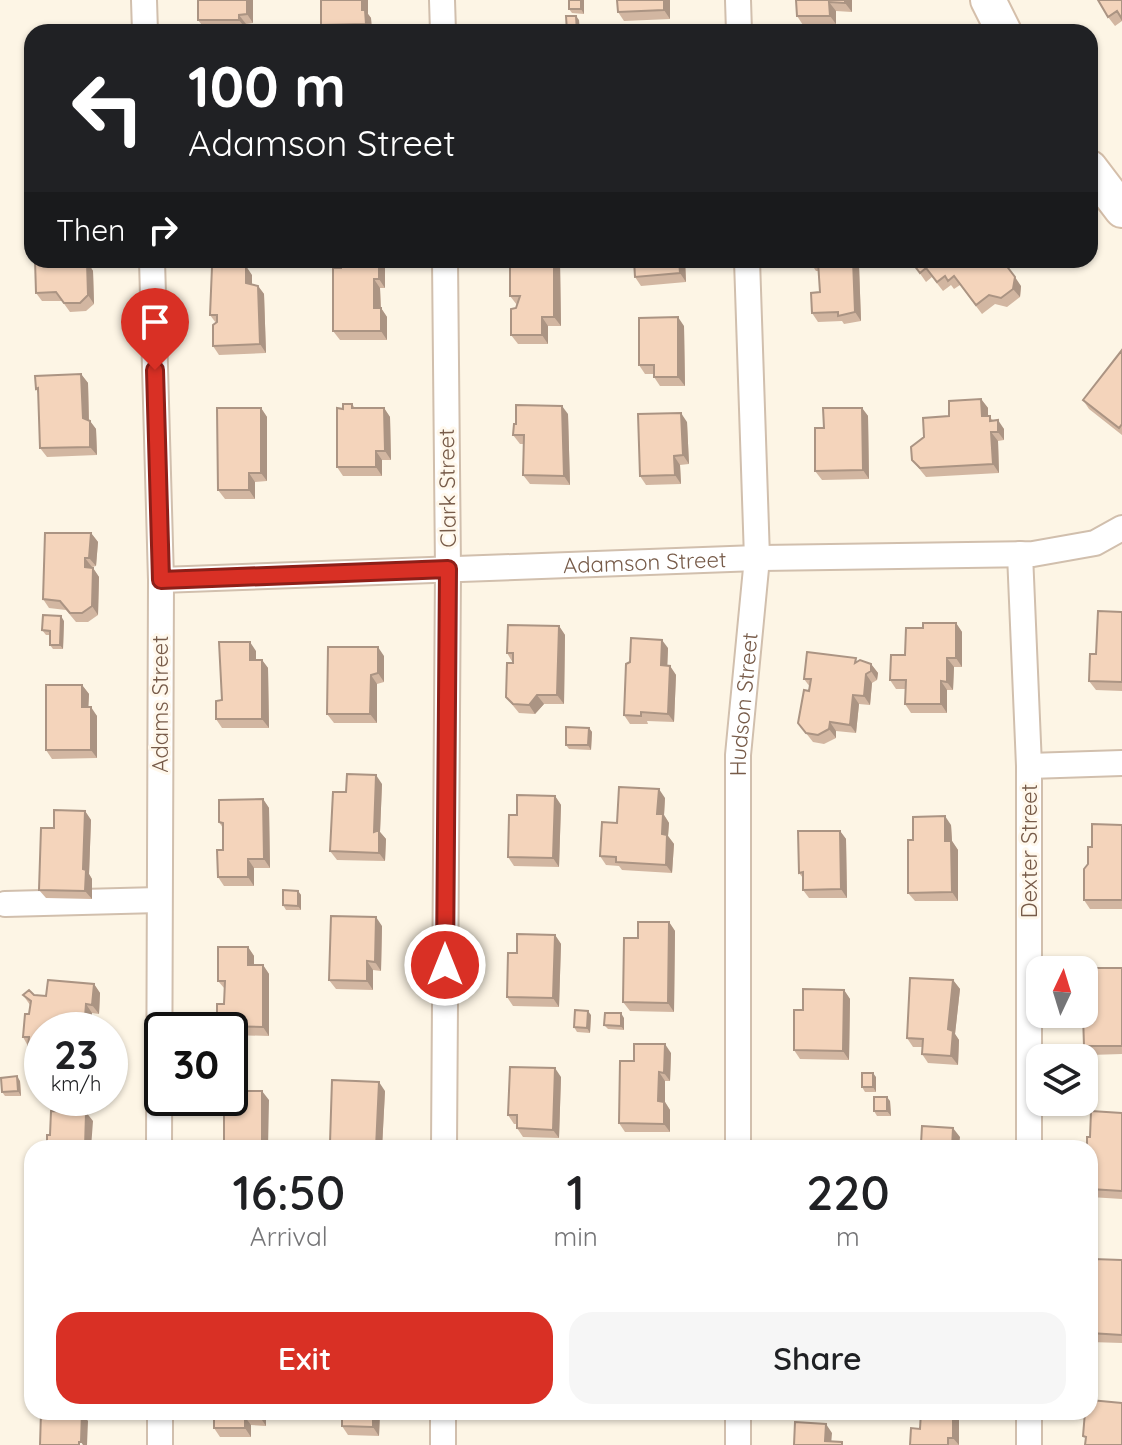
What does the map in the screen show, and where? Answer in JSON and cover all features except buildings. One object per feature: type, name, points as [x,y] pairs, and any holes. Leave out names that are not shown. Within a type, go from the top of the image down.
[{"type":"main road","points":[[988,0],[1000,24]]},
{"type":"main road","points":[[1098,178],[1122,210]]},
{"type":"street","points":[[144,0],[145,24]]},
{"type":"street","points":[[442,0],[443,24]]},
{"type":"street","points":[[738,0],[739,24]]},
{"type":"street","name":"Adams Street","points":[[152,268],[161,580],[159,1140]]},
{"type":"street","name":"Clark Street","points":[[444,1140],[448,569],[445,268]]},
{"type":"street","name":"Hudson Street","points":[[738,1140],[738,755],[757,558],[747,268]]},
{"type":"street","name":"Adamson Street","points":[[161,580],[757,558],[1020,554],[1095,543],[1122,528]]},
{"type":"street","name":"Dexter Street","points":[[1020,554],[1029,766],[1029,1140]]},
{"type":"street","points":[[1029,766],[1122,763]]},
{"type":"street","points":[[5,904],[159,900]]},
{"type":"street","points":[[160,1420],[160,1445]]},
{"type":"street","points":[[443,1420],[443,1445]]},
{"type":"street","points":[[738,1420],[738,1445]]},
{"type":"street","points":[[1029,1420],[1029,1445]]},
{"type":"route","points":[[155,370],[161,580],[448,569],[445,965]]}]
